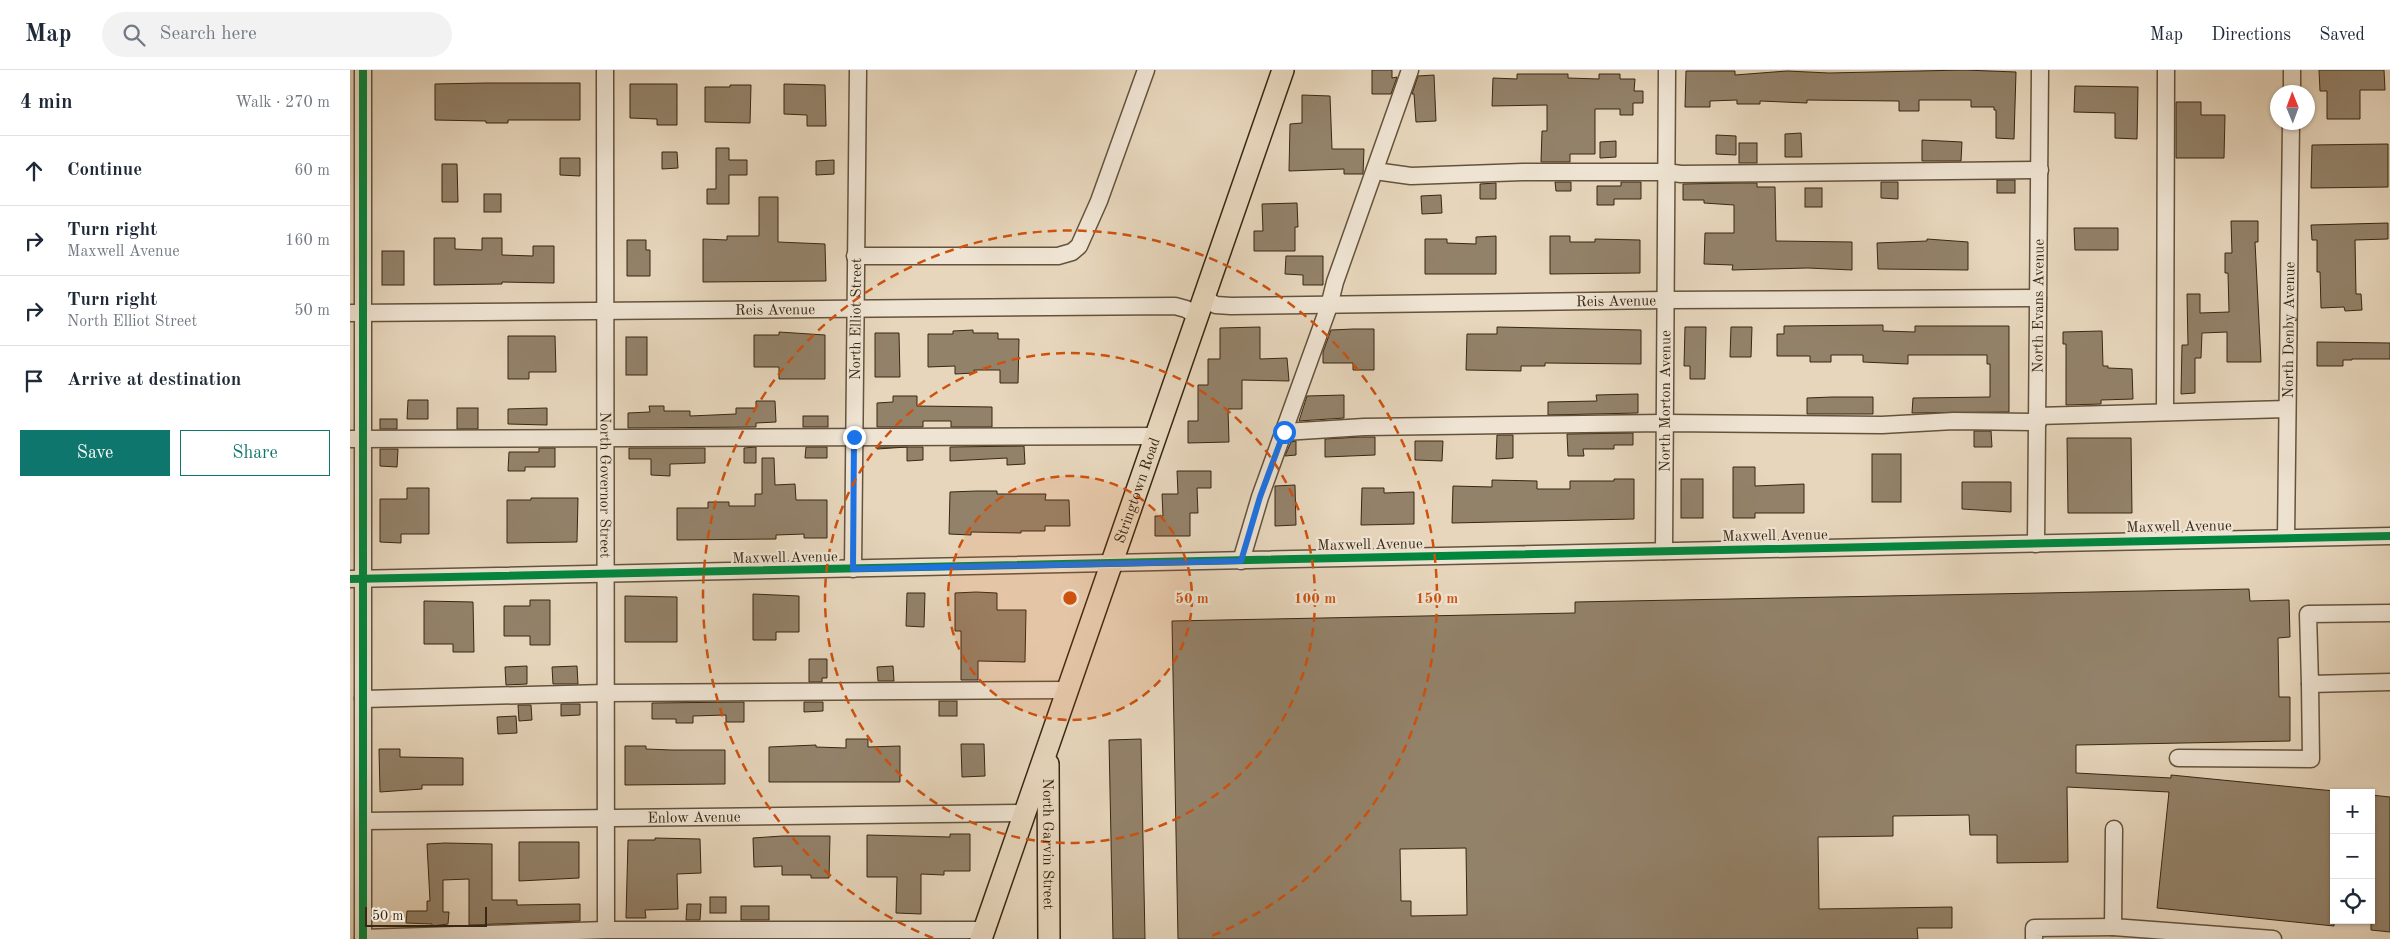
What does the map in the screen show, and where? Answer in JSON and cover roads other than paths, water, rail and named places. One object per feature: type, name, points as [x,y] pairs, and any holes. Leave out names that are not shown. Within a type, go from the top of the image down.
[{"type":"main road","name":"Stringtown Road","points":[[983,934],[1283,70]]},
{"type":"main road","name":"North Garvin Street","points":[[1048,749],[1049,939]]},
{"type":"street","points":[[363,70],[356,313],[356,579],[363,699],[363,938],[606,930],[983,934]]},
{"type":"street","name":"North Governor Street","points":[[604,70],[606,930]]},
{"type":"street","name":"North Elliot Street","points":[[853,569],[858,70]]},
{"type":"street","points":[[855,256],[1041,256],[1072,252],[1079,246],[1099,201],[1146,70]]},
{"type":"street","points":[[1241,561],[1260,497],[1329,306],[1334,282],[1410,70]]},
{"type":"street","name":"North Morton Avenue","points":[[1664,551],[1667,70]]},
{"type":"street","name":"North Evans Avenue","points":[[2036,544],[2040,70]]},
{"type":"street","points":[[2165,412],[2166,70]]},
{"type":"street","points":[[2292,70],[2292,85]]},
{"type":"street","name":"North Denby Avenue","points":[[2286,538],[2291,130]]},
{"type":"street","points":[[1375,171],[1411,176],[1523,172],[1666,172],[1681,174],[2040,170]]},
{"type":"street","name":"Reis Avenue","points":[[1207,289],[1208,301],[1216,306],[1329,306],[1665,300],[2038,298]]},
{"type":"street","name":"Reis Avenue","points":[[356,313],[1175,306],[1186,309],[1197,316]]},
{"type":"street","points":[[1284,432],[1364,427],[1664,423],[1882,425],[2165,412],[2287,409]]},
{"type":"street","points":[[356,439],[1156,436]]},
{"type":"street","name":"Maxwell Avenue","points":[[356,579],[2390,536]]},
{"type":"street","points":[[2178,758],[2311,759],[2308,614],[2390,613]]},
{"type":"street","points":[[2310,684],[2390,682]]},
{"type":"street","points":[[363,699],[606,693],[1068,690]]},
{"type":"street","name":"Enlow Avenue","points":[[364,821],[1025,813]]},
{"type":"street","points":[[2113,927],[2114,828]]},
{"type":"street","points":[[2034,939],[2034,928],[2113,927],[2273,939]]}]
